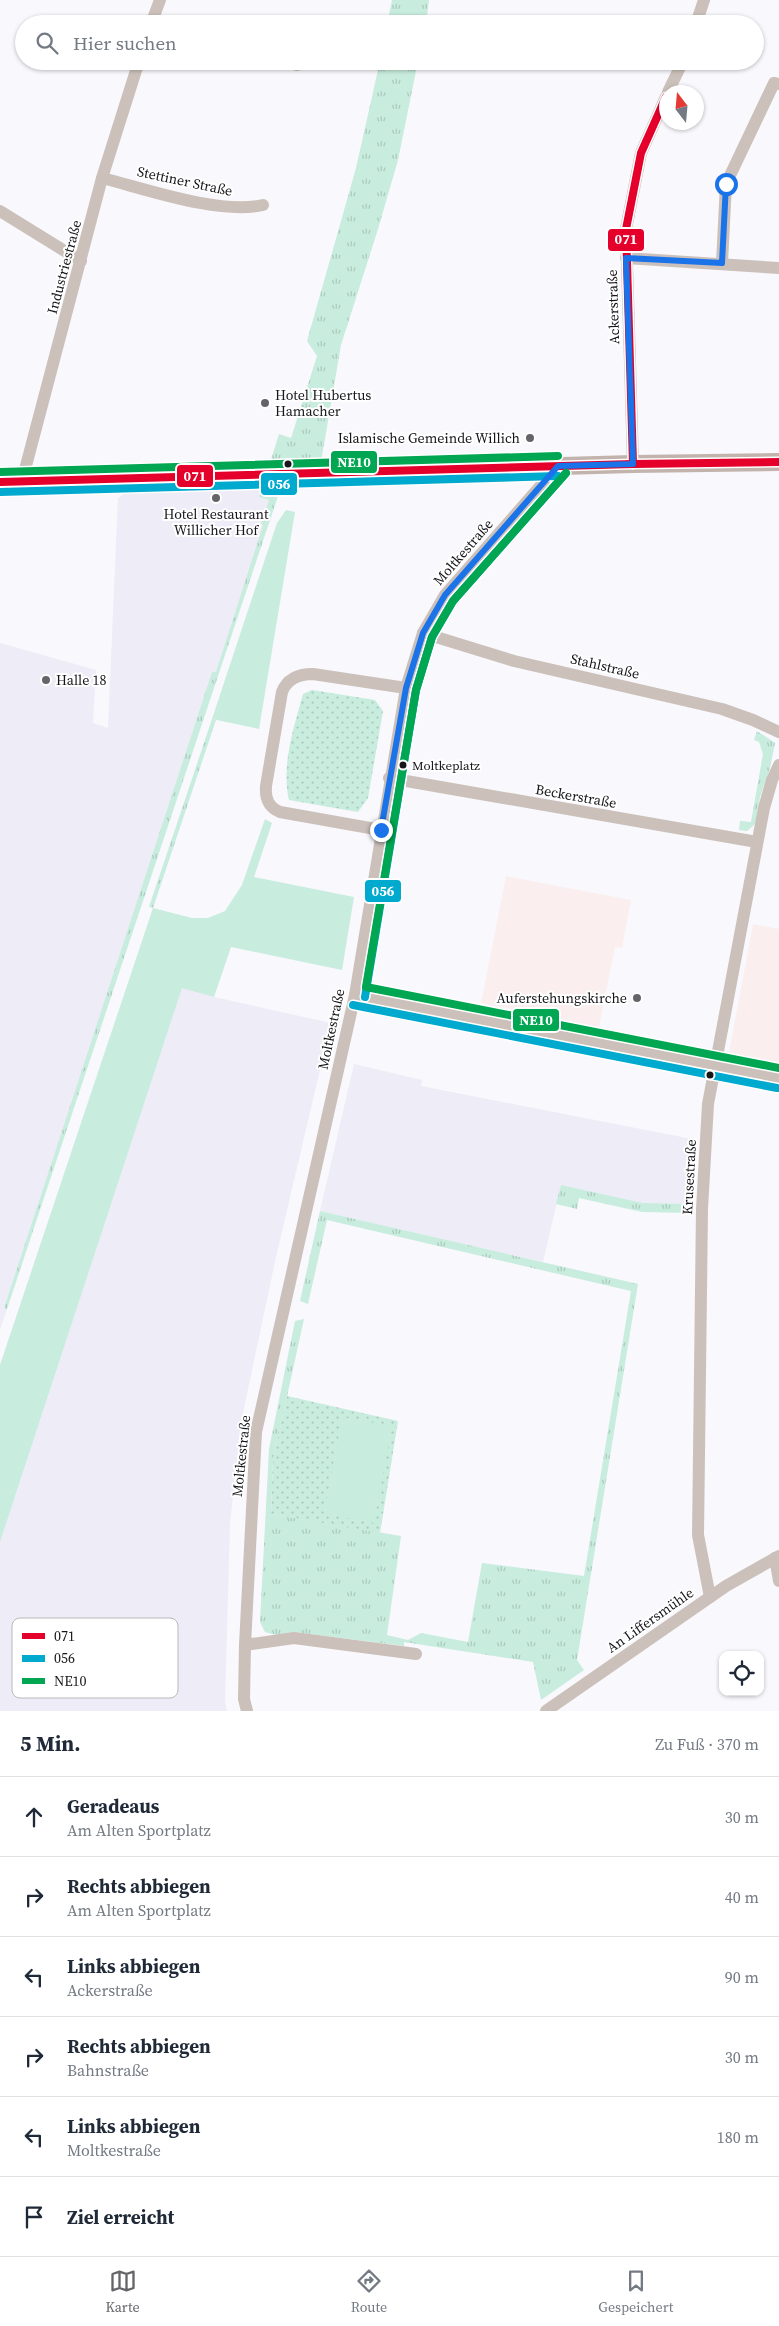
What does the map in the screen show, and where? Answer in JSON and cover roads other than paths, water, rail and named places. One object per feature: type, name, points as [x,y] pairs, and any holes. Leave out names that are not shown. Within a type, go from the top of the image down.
[{"type":"street","points":[[154,15],[160,0]]},
{"type":"street","points":[[699,15],[704,0]]},
{"type":"street","name":"Industriestraße","points":[[22,481],[102,178],[136,70]]},
{"type":"street","points":[[671,85],[679,70]]},
{"type":"street","points":[[722,263],[726,184],[774,83],[779,84]]},
{"type":"street","name":"Ackerstraße","points":[[633,464],[626,229],[641,154],[659,113]]},
{"type":"street","name":"Stettiner Straße","points":[[102,178],[200,202],[248,208],[263,204]]},
{"type":"street","points":[[0,211],[81,261]]},
{"type":"street","points":[[626,258],[779,268]]},
{"type":"street","points":[[0,482],[633,464],[779,462]]},
{"type":"street","name":"Moltkestraße","points":[[247,1711],[244,1699],[245,1644],[256,1432],[354,994],[389,778],[406,688],[423,633],[445,595],[558,466]]},
{"type":"street","name":"Stahlstraße","points":[[423,633],[509,660],[722,708],[779,732]]},
{"type":"street","points":[[381,830],[280,812],[267,801],[265,791],[282,692],[286,684],[294,678],[313,674],[406,688]]},
{"type":"street","name":"Krusestraße","points":[[710,1597],[698,1535],[702,1209],[708,1104],[757,842],[769,790],[779,765]]},
{"type":"street","name":"Beckerstraße","points":[[389,778],[757,842]]},
{"type":"street","points":[[354,994],[714,1067],[779,1078]]},
{"type":"street","name":"An Liffersmühle","points":[[546,1711],[710,1597],[777,1557],[779,1581]]},
{"type":"street","points":[[245,1644],[294,1638],[416,1654]]},
{"type":"place","name":"Hotel Hubertus Hamacher","points":[[265,403]]},
{"type":"place","name":"Islamische Gemeinde Willich","points":[[530,438]]},
{"type":"place","name":"Hotel Restaurant Willicher Hof","points":[[216,498]]},
{"type":"place","name":"Halle 18","points":[[46,680]]},
{"type":"place","name":"Moltkeplatz","points":[[403,765]]},
{"type":"place","name":"Auferstehungskirche","points":[[637,998]]}]
